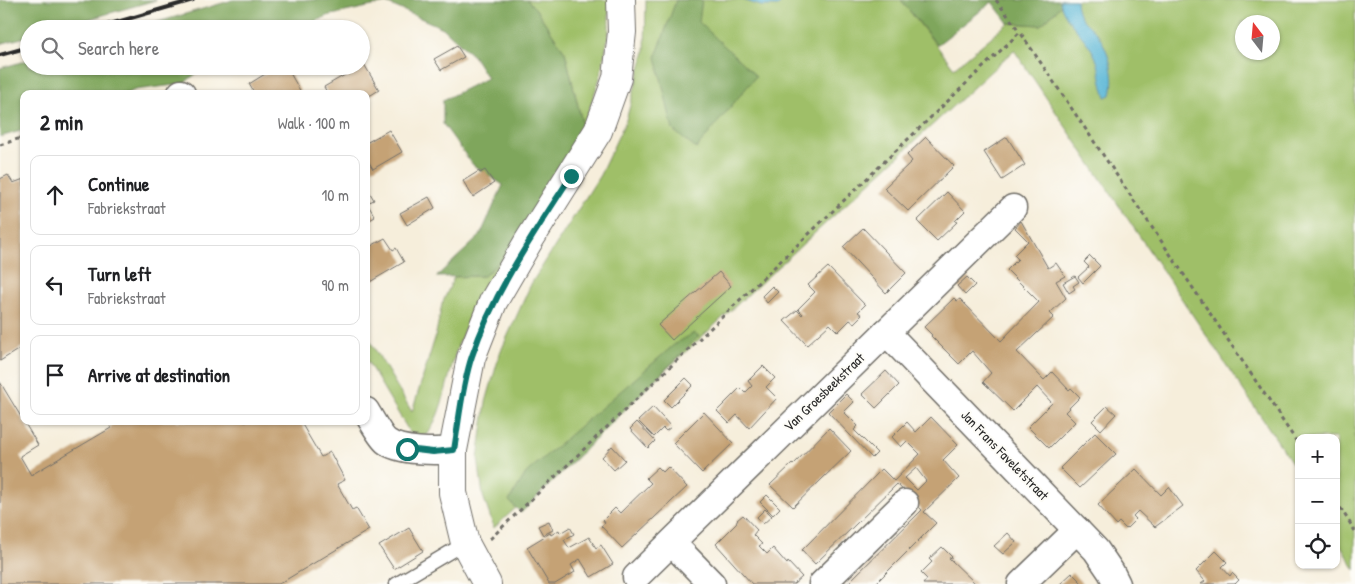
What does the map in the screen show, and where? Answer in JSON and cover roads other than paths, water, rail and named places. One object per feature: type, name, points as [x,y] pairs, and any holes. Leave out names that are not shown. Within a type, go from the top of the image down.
[{"type":"main road","points":[[487,584],[468,549],[453,493],[454,450],[471,358],[493,302],[528,242],[598,131],[617,78],[622,32],[621,0]]},
{"type":"street","name":"Van Groesbeekstraat","points":[[636,577],[1013,208]]},
{"type":"street","name":"Jan Frans Faveletstraat","points":[[886,332],[1096,550],[1117,584]]},
{"type":"street","points":[[370,417],[387,442],[407,449],[433,452],[454,450]]},
{"type":"street","points":[[822,584],[905,504]]},
{"type":"street","points":[[1021,584],[1077,530]]},
{"type":"street","points":[[672,543],[712,584]]},
{"type":"lane","points":[[396,584],[468,549]]},
{"type":"water","points":[[743,0],[784,0],[778,6],[761,6]]},
{"type":"water","points":[[1060,0],[1076,0],[1080,16],[1102,41],[1112,72],[1111,95],[1106,97],[1096,57],[1064,13]]},
{"type":"railway","points":[[124,20],[193,0]]},
{"type":"railway","points":[[0,55],[20,49]]}]
